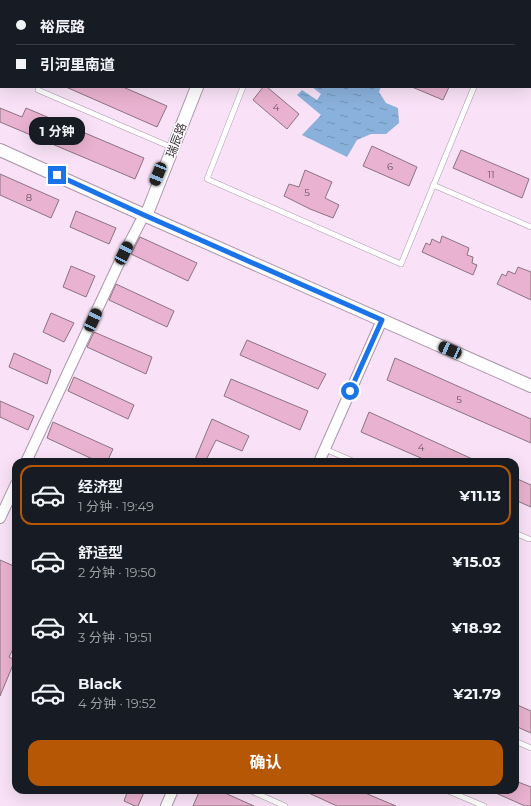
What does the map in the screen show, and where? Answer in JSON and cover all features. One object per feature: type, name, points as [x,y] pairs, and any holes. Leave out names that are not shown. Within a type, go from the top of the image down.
[{"type":"street","name":"瑞辰路","points":[[144,215],[170,148],[191,88]]},
{"type":"street","name":"瑞辰路","points":[[170,148],[197,88]]},
{"type":"street","points":[[0,150],[531,386]]},
{"type":"street","points":[[28,458],[119,263],[144,215]]},
{"type":"street","points":[[321,458],[382,320]]},
{"type":"street","points":[[0,518],[12,492]]},
{"type":"street","points":[[166,806],[171,794]]},
{"type":"lane","points":[[243,88],[207,179],[401,264],[474,88]]},
{"type":"lane","points":[[38,90],[170,148]]},
{"type":"lane","points":[[434,185],[531,227]]},
{"type":"lane","points":[[324,449],[345,458]]},
{"type":"lane","points":[[519,535],[529,539]]},
{"type":"lane","points":[[519,743],[531,748]]},
{"type":"lane","points":[[258,794],[285,806]]},
{"type":"lane","points":[[456,794],[484,806]]},
{"type":"water","points":[[313,88],[381,88],[379,92],[386,103],[398,108],[399,123],[386,134],[371,134],[357,140],[347,157],[302,135],[321,115],[297,95],[302,90],[317,100],[321,94]]},
{"type":"building","points":[[68,88],[125,88],[167,106],[157,127]]},
{"type":"building","points":[[262,88],[268,88],[299,114],[287,129],[253,100]]},
{"type":"building","points":[[414,88],[449,88],[443,100]]},
{"type":"building","points":[[0,108],[22,117],[26,108],[144,158],[135,179],[0,122]]},
{"type":"building","points":[[372,146],[417,167],[409,186],[363,166]]},
{"type":"building","points":[[461,150],[529,179],[522,198],[453,168]]},
{"type":"building","points":[[305,170],[332,182],[325,198],[339,205],[333,218],[310,209],[284,196],[289,184],[299,187]]},
{"type":"building","points":[[0,174],[59,200],[51,218],[0,195]]},
{"type":"building","points":[[76,211],[116,228],[109,244],[70,227]]},
{"type":"building","points":[[442,236],[469,248],[467,255],[473,257],[472,263],[477,265],[473,275],[422,252],[426,243],[430,245],[432,239],[440,243]]},
{"type":"building","points":[[140,237],[197,263],[188,281],[131,254]]},
{"type":"building","points":[[71,266],[95,276],[86,297],[63,287]]},
{"type":"building","points":[[518,267],[531,272],[531,300],[497,284],[502,274],[506,276],[508,271],[515,274]]},
{"type":"building","points":[[116,284],[174,311],[167,327],[109,300]]},
{"type":"building","points":[[51,313],[74,323],[64,342],[43,332]]},
{"type":"building","points":[[94,332],[152,357],[146,374],[87,347]]},
{"type":"building","points":[[247,340],[326,374],[318,389],[240,355]]},
{"type":"building","points":[[14,353],[51,370],[47,384],[9,367]]},
{"type":"building","points":[[395,358],[531,419],[531,443],[387,380]]},
{"type":"building","points":[[74,377],[134,405],[128,419],[68,391]]},
{"type":"building","points":[[231,379],[308,411],[300,430],[224,396]]},
{"type":"building","points":[[0,401],[34,416],[28,430],[0,417]]},
{"type":"building","points":[[369,412],[470,458],[421,458],[361,432]]},
{"type":"building","points":[[212,419],[249,436],[242,451],[216,440],[207,458],[196,458]]},
{"type":"building","points":[[53,422],[113,449],[109,458],[90,458],[47,438]]},
{"type":"building","points":[[519,480],[531,485],[531,507],[519,502]]},
{"type":"building","points":[[0,560],[12,565],[12,651],[9,657],[12,658],[12,667],[0,696]]},
{"type":"building","points":[[519,706],[531,711],[531,733],[519,728]]},
{"type":"building","points":[[519,782],[531,787],[531,806],[525,806],[498,794],[519,794]]},
{"type":"building","points":[[127,794],[143,794],[138,806],[124,801]]},
{"type":"building","points":[[198,794],[227,794],[254,806],[193,806]]},
{"type":"building","points":[[311,794],[368,794],[396,806],[337,806]]},
{"type":"route","points":[[57,175],[382,320],[350,391]]}]
